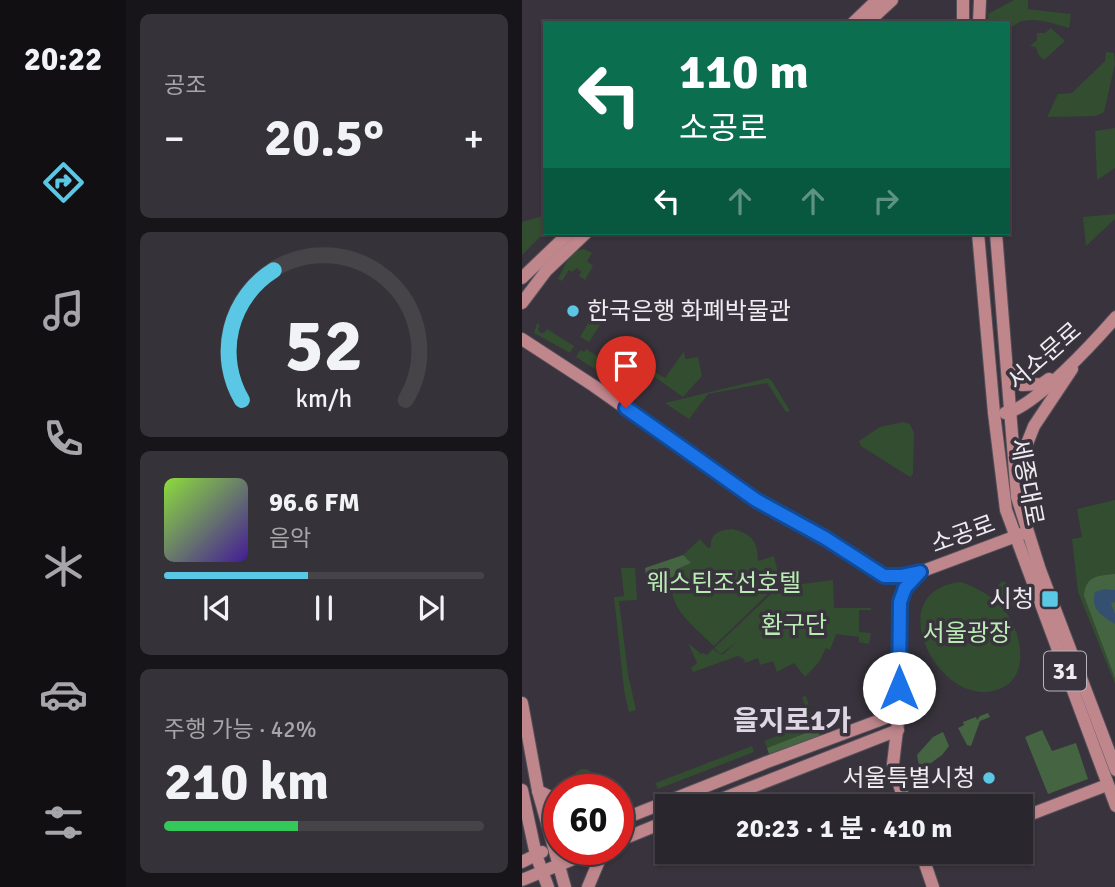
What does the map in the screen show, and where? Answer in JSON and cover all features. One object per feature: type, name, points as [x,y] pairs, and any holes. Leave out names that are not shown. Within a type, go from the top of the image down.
[{"type":"main road","points":[[855,21],[877,0]]},
{"type":"main road","points":[[869,21],[892,0]]},
{"type":"main road","points":[[979,21],[980,0]]},
{"type":"main road","points":[[961,3],[963,21]]},
{"type":"main road","points":[[522,278],[528,268],[567,235]]},
{"type":"main road","points":[[522,303],[546,271],[584,235]]},
{"type":"main road","name":"세종대로","points":[[978,235],[1004,504],[1021,534],[1115,770]]},
{"type":"main road","name":"세종대로","points":[[996,235],[1021,534],[1115,806]]},
{"type":"main road","name":"서소문로","points":[[994,413],[1009,412],[1031,400],[1078,360],[1115,317]]},
{"type":"main road","points":[[522,339],[756,500],[825,538],[884,576],[894,589],[899,608],[899,713],[893,764],[902,794]]},
{"type":"main road","points":[[1004,353],[1012,376],[1022,385],[1042,384],[1059,374]]},
{"type":"main road","points":[[1015,472],[1034,426],[1078,360]]},
{"type":"main road","name":"소공로","points":[[884,576],[920,572],[1021,534]]},
{"type":"main road","points":[[899,608],[905,588],[920,572]]},
{"type":"main road","points":[[522,703],[543,806]]},
{"type":"main road","points":[[634,815],[899,713]]},
{"type":"main road","points":[[734,794],[898,730]]},
{"type":"main road","points":[[1033,813],[1107,785]]},
{"type":"main road","points":[[522,790],[524,813],[548,887]]},
{"type":"main road","points":[[538,790],[543,793]]},
{"type":"main road","points":[[634,834],[655,826]]},
{"type":"main road","points":[[522,862],[543,852]]},
{"type":"main road","points":[[927,864],[933,887]]},
{"type":"main road","points":[[588,887],[596,865]]},
{"type":"main road","points":[[522,880],[558,866],[565,887]]},
{"type":"green space","points":[[1014,0],[1028,0],[1028,9],[1071,14],[1069,28],[1030,20],[1022,21],[1010,29],[1010,21],[989,21],[988,14]]},
{"type":"green space","points":[[1051,28],[1065,41],[1044,60],[1036,47],[1030,46],[1037,40],[1037,33],[1045,33]]},
{"type":"green space","points":[[1106,52],[1114,53],[1115,64],[1104,112],[1096,116],[1047,117],[1058,94],[1072,93],[1105,61]]},
{"type":"green space","points":[[1115,128],[1115,168],[1097,180],[1095,131]]},
{"type":"green space","points":[[1115,214],[1115,219],[1086,246],[1083,217]]},
{"type":"green space","points":[[543,216],[543,234],[522,255],[522,222]]},
{"type":"green space","points":[[584,249],[592,253],[587,261],[593,266],[585,280],[579,276],[581,272],[577,268],[572,272],[569,270],[562,281],[558,279],[571,256]]},
{"type":"green space","points":[[599,305],[609,311],[589,342],[580,337]]},
{"type":"green space","points":[[537,323],[540,325],[540,333],[547,329],[574,346],[570,353],[534,333]]},
{"type":"green space","points":[[586,349],[628,377],[622,386],[576,357],[580,350],[584,352]]},
{"type":"green space","points":[[684,351],[685,359],[698,357],[702,376],[683,397],[652,375],[655,372],[665,378]]},
{"type":"green space","points":[[768,378],[790,411],[786,412],[767,383],[708,394],[689,419],[665,403]]},
{"type":"green space","points":[[903,422],[910,424],[914,433],[913,474],[910,477],[861,446],[859,441],[880,427]]},
{"type":"green space","points":[[1115,500],[1115,684],[1078,592],[1072,539],[1082,537],[1077,509]]},
{"type":"green space","name":"웨스틴조선호텔","points":[[732,529],[752,539],[757,548],[758,561],[774,556],[779,577],[763,581],[768,594],[714,646],[680,612],[672,592],[673,581],[677,569],[690,563],[683,555],[700,539],[708,548],[717,533]]},
{"type":"green space","points":[[683,555],[691,563],[677,569],[673,577],[647,582],[645,568]]},
{"type":"green space","points":[[621,568],[635,568],[637,600],[619,601],[628,674],[636,710],[629,712],[624,690],[614,597],[624,596]]},
{"type":"green space","points":[[1115,574],[1115,678],[1084,596],[1090,580]]},
{"type":"green space","name":"환구단","points":[[833,580],[834,608],[871,608],[859,610],[859,632],[871,633],[869,644],[859,642],[859,637],[836,634],[830,650],[826,648],[819,662],[805,677],[794,663],[777,672],[773,661],[760,665],[758,658],[745,663],[744,659],[738,656],[693,672],[691,668],[697,663],[688,643],[701,654],[707,655],[713,649],[722,655],[738,641],[721,654],[714,648],[773,592],[787,586]]},
{"type":"green space","points":[[1003,581],[1014,592],[1014,606],[1008,605],[996,592]]},
{"type":"green space","name":"서울광장","points":[[961,582],[983,592],[1002,607],[1019,641],[1019,667],[1015,677],[1006,686],[993,691],[972,690],[953,681],[936,664],[925,644],[920,623],[924,604],[937,590]]},
{"type":"green space","points":[[806,696],[816,729],[767,748],[764,741],[811,723],[802,697]]},
{"type":"green space","points":[[988,713],[990,717],[980,721],[971,746],[967,745],[958,728],[964,725],[963,722],[976,717],[977,720]]},
{"type":"green space","points":[[817,725],[820,736],[769,754],[767,748],[816,729]]},
{"type":"green space","points":[[1042,730],[1052,751],[1076,743],[1088,779],[1048,794],[1025,737]]},
{"type":"green space","points":[[943,732],[949,746],[942,755],[920,771],[917,755],[933,737]]},
{"type":"green space","points":[[752,746],[754,752],[658,789],[655,783]]},
{"type":"green space","points":[[584,769],[593,774],[575,774]]},
{"type":"water","points":[[1115,590],[1115,602],[1111,603],[1115,624],[1102,615],[1094,603],[1095,592]]},
{"type":"place","name":"한국은행 화폐박물관","points":[[573,311]]},
{"type":"place","name":"시청","points":[[1050,599]]},
{"type":"place","name":"서울특별시청","points":[[989,778]]},
{"type":"district","name":"을지로1가","points":[[792,721]]},
{"type":"route","points":[[626,408],[756,500],[825,538],[884,576],[920,572],[905,588],[900,602],[899,688]]}]
